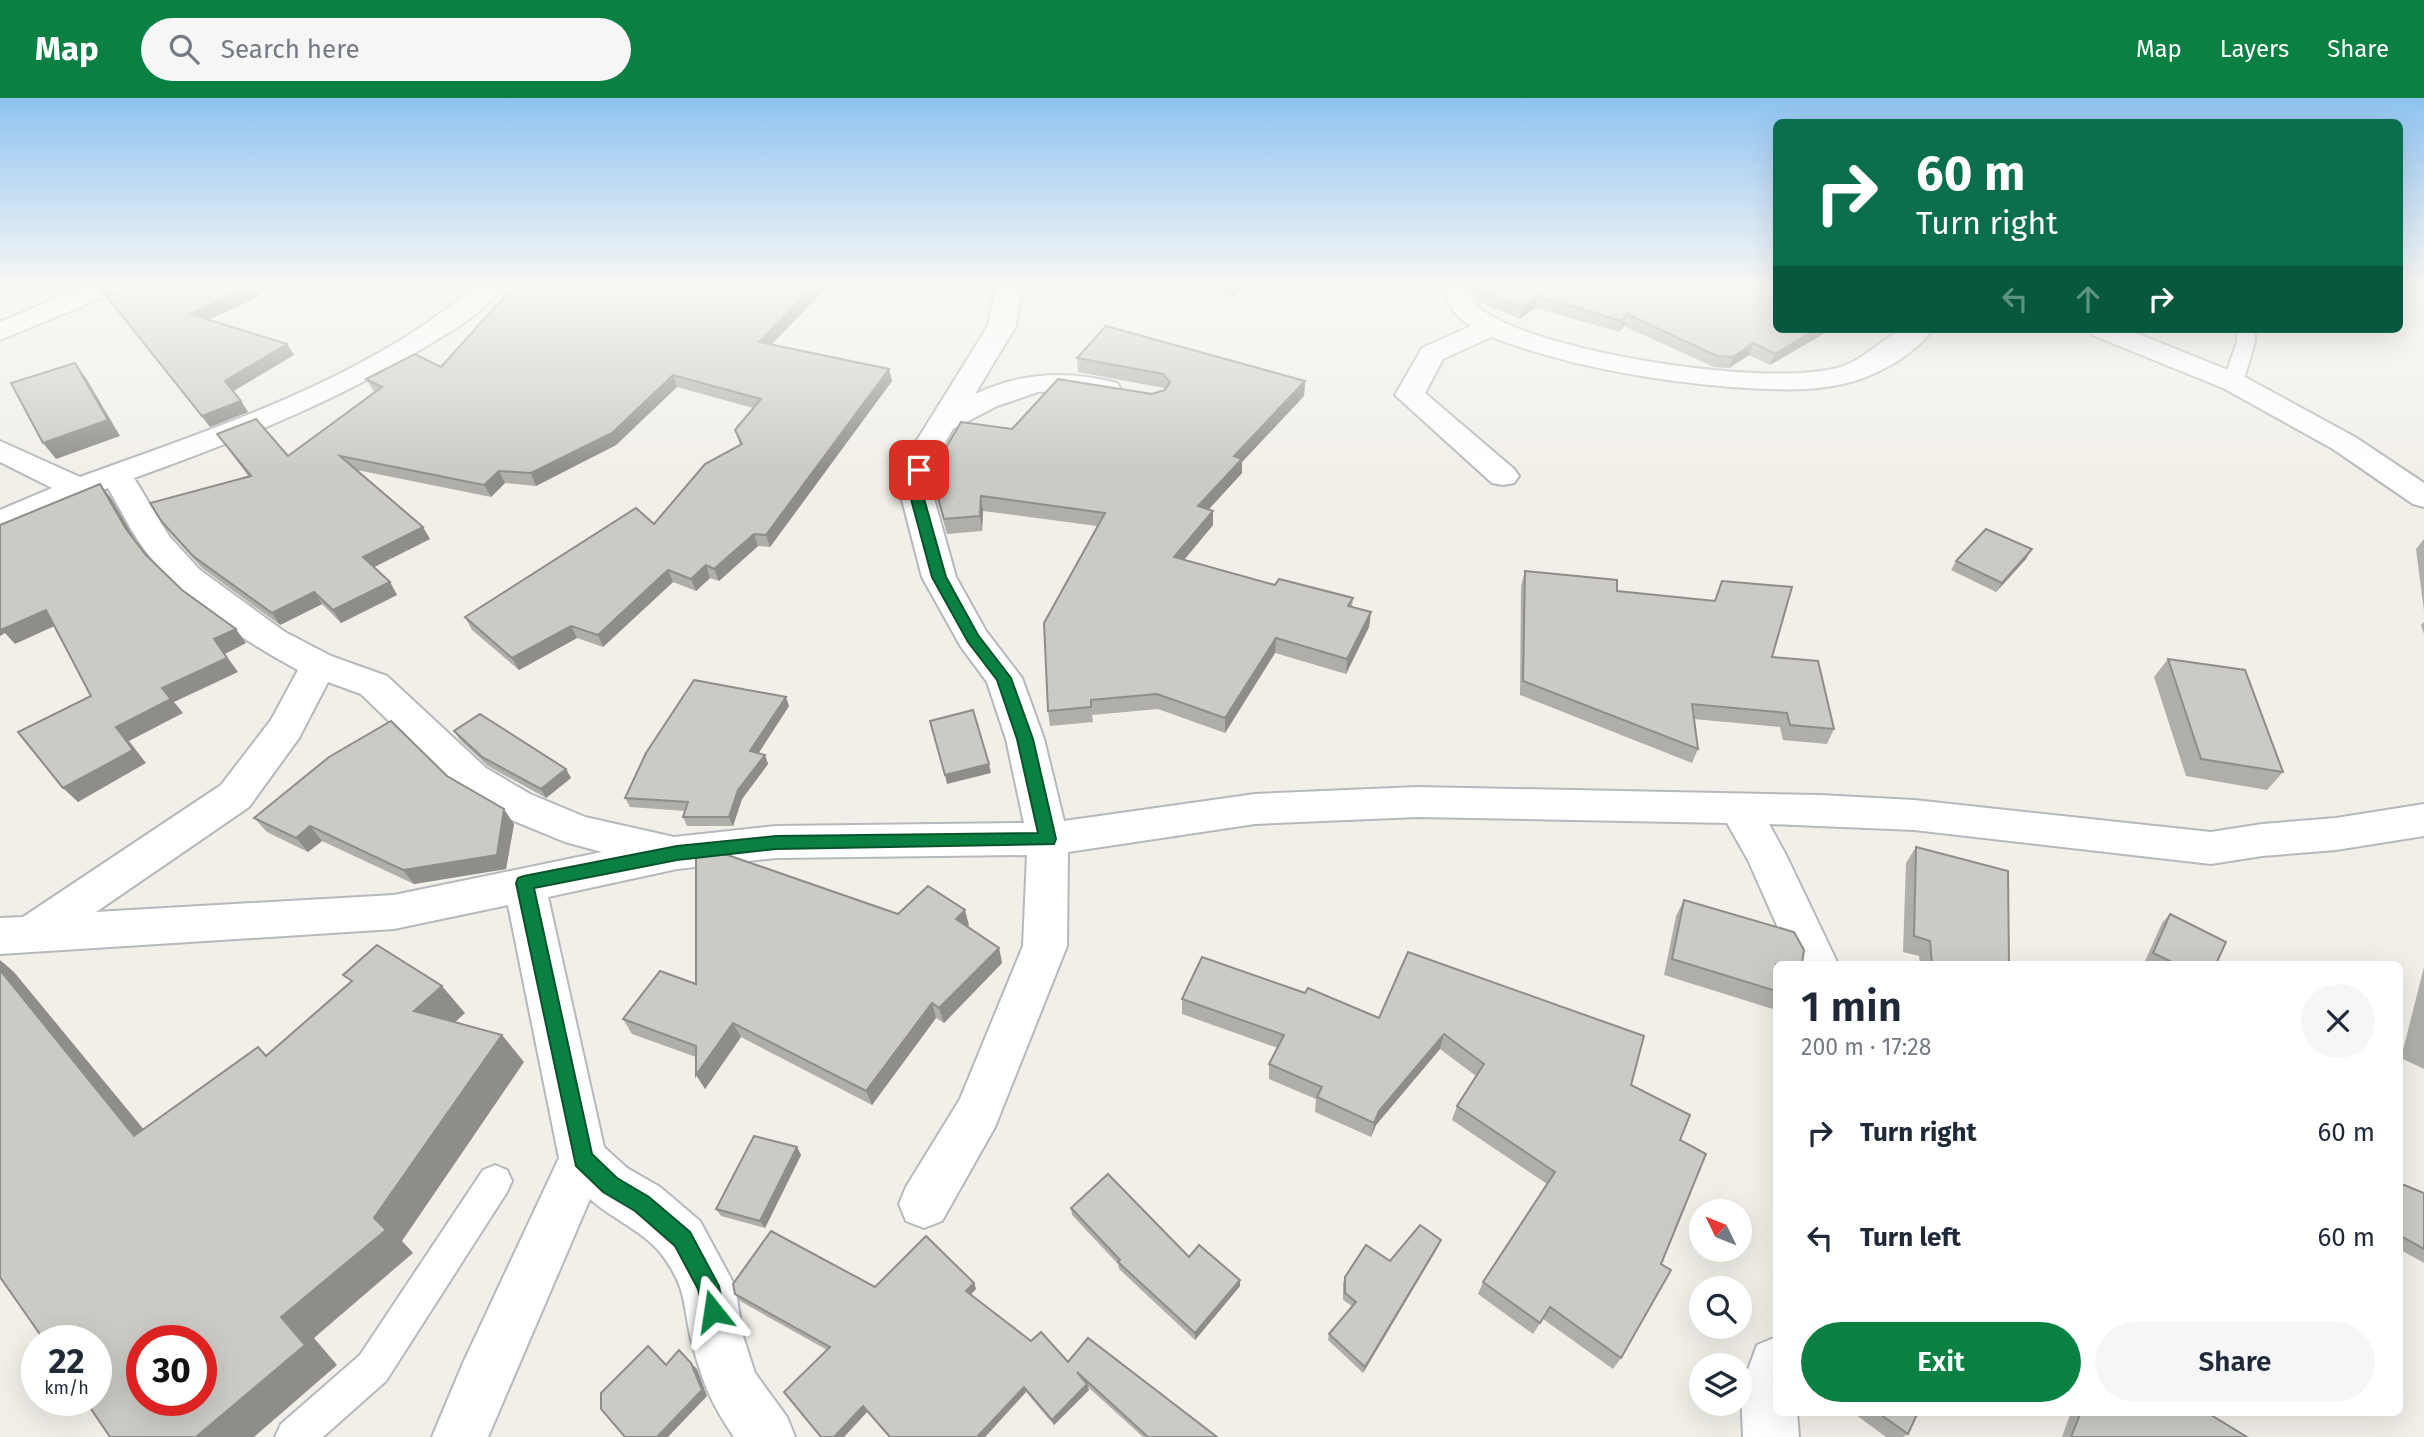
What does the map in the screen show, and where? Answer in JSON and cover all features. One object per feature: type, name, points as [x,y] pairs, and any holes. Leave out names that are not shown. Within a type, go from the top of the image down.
[{"type":"street","points":[[0,522],[78,488],[251,425],[369,369],[405,347]]},
{"type":"street","points":[[924,1204],[978,1112],[1045,946],[1048,839],[1025,739],[1004,678],[973,638],[939,577],[915,488],[923,453],[989,347]]},
{"type":"street","points":[[1446,347],[1432,354],[1410,395],[1503,476]]},
{"type":"street","points":[[1546,347],[1629,365],[1717,378],[1815,381],[1841,376],[1897,347]]},
{"type":"street","points":[[2148,347],[2233,382],[2344,443],[2424,497]]},
{"type":"street","points":[[941,424],[990,396],[1023,383],[1065,381],[1128,392]]},
{"type":"street","points":[[0,450],[78,488]]},
{"type":"street","points":[[116,474],[156,541],[188,578],[273,640],[318,665],[374,685],[472,778],[516,805],[579,831],[677,853]]},
{"type":"street","points":[[16,934],[235,796],[286,728],[318,665]]},
{"type":"street","points":[[16,934],[394,912],[677,853],[776,842],[1048,839],[1255,809],[1418,802],[1914,815],[2211,848],[2262,840],[2336,834],[2424,820]]},
{"type":"street","points":[[1739,810],[1766,855],[1815,961]]},
{"type":"street","points":[[524,883],[583,1159],[610,1185],[642,1204],[682,1239],[709,1286],[717,1336],[732,1387],[767,1437]]},
{"type":"street","points":[[460,1437],[482,1382],[583,1159]]},
{"type":"street","points":[[1771,1437],[1768,1389],[1773,1373]]},
{"type":"lane","points":[[2233,382],[2243,347]]},
{"type":"lane","points":[[294,1437],[373,1367],[495,1181]]},
{"type":"building","points":[[147,347],[281,347],[225,381],[241,401],[202,416]]},
{"type":"building","points":[[459,347],[785,347],[889,369],[766,535],[754,534],[714,569],[706,565],[691,579],[668,570],[598,635],[571,626],[512,658],[465,617],[636,508],[654,524],[705,464],[742,444],[735,430],[761,399],[673,375],[612,433],[531,473],[499,471],[484,485],[340,456],[423,527],[363,557],[390,582],[333,610],[314,592],[272,613],[193,556],[162,522],[150,503],[251,476],[217,434],[256,419],[288,456],[382,387],[366,379],[415,354],[441,367]]},
{"type":"building","points":[[1087,347],[1184,347],[1305,381],[1234,456],[1242,459],[1198,506],[1213,511],[1174,557],[1275,585],[1279,579],[1353,598],[1348,606],[1371,612],[1347,659],[1276,638],[1225,718],[1157,694],[1091,700],[1091,707],[1048,711],[1044,623],[1105,513],[981,496],[980,516],[944,519],[931,473],[961,422],[1012,429],[1058,379],[1152,394],[1165,390],[1170,382],[1163,374],[1077,358]]},
{"type":"building","points":[[1699,347],[1747,347],[1733,357],[1717,356]]},
{"type":"building","points":[[1762,347],[1786,347],[1775,354]]},
{"type":"building","points":[[75,363],[108,420],[43,443],[11,383]]},
{"type":"building","points":[[100,484],[126,529],[146,555],[182,590],[236,629],[214,639],[227,658],[162,688],[171,699],[116,727],[133,750],[63,788],[18,732],[91,696],[46,610],[1,630],[0,525]]},
{"type":"building","points":[[1986,529],[2032,549],[2002,583],[1956,561]]},
{"type":"building","points":[[1525,571],[1617,580],[1617,591],[1715,601],[1722,581],[1792,587],[1772,657],[1818,661],[1834,729],[1790,725],[1787,713],[1692,704],[1698,749],[1523,681]]},
{"type":"building","points":[[2168,659],[2245,670],[2283,772],[2201,759]]},
{"type":"building","points":[[694,680],[786,697],[750,751],[765,755],[738,790],[729,817],[683,817],[688,802],[625,798],[646,753]]},
{"type":"building","points":[[973,710],[989,764],[945,775],[930,721]]},
{"type":"building","points":[[480,714],[566,769],[541,789],[482,757],[454,731]]},
{"type":"building","points":[[391,721],[447,776],[504,809],[497,855],[403,870],[310,826],[296,838],[254,818],[329,757]]},
{"type":"building","points":[[1916,847],[2008,871],[2009,961],[1932,961],[1930,941],[1914,936]]},
{"type":"building","points":[[716,851],[898,914],[928,886],[965,910],[956,919],[999,948],[939,1008],[932,1003],[866,1091],[733,1023],[696,1075],[696,1046],[623,1019],[660,971],[696,984],[696,853]]},
{"type":"building","points":[[1684,900],[1794,932],[1804,950],[1802,961],[1773,961],[1773,990],[1672,959]]},
{"type":"building","points":[[2170,914],[2226,942],[2217,961],[2170,961],[2153,953]]},
{"type":"building","points":[[377,945],[442,986],[414,1011],[502,1035],[374,1218],[386,1230],[281,1317],[305,1345],[196,1437],[110,1437],[96,1416],[112,1416],[112,1325],[34,1325],[0,1277],[0,970],[134,1136],[258,1047],[266,1056],[352,981],[343,975]]},
{"type":"building","points":[[1408,952],[1644,1036],[1631,1085],[1690,1115],[1680,1140],[1706,1154],[1661,1264],[1671,1270],[1621,1358],[1550,1307],[1540,1323],[1483,1282],[1555,1172],[1457,1106],[1484,1064],[1444,1034],[1379,1111],[1374,1123],[1317,1097],[1322,1087],[1269,1064],[1284,1035],[1182,999],[1202,957],[1305,993],[1308,988],[1379,1018]]},
{"type":"building","points":[[754,1136],[797,1147],[760,1221],[716,1209]]},
{"type":"building","points":[[1108,1174],[1189,1257],[1199,1245],[1240,1280],[1195,1333],[1118,1262],[1120,1260],[1071,1208]]},
{"type":"building","points":[[2403,1185],[2424,1193],[2424,1249],[2403,1237]]},
{"type":"building","points":[[1420,1225],[1441,1240],[1365,1367],[1329,1334],[1356,1302],[1345,1293],[1345,1277],[1366,1245],[1390,1261]]},
{"type":"building","points":[[771,1231],[875,1287],[926,1236],[974,1283],[966,1291],[1031,1341],[1041,1332],[1068,1362],[1088,1338],[1217,1437],[1148,1437],[1077,1372],[1087,1384],[1052,1420],[1024,1387],[977,1437],[890,1437],[863,1406],[834,1437],[821,1437],[784,1392],[830,1347],[735,1294],[733,1284]]},
{"type":"building","points":[[648,1346],[666,1365],[679,1350],[691,1363],[702,1390],[657,1437],[625,1437],[601,1409],[601,1393]]},
{"type":"building","points":[[1883,1416],[1916,1416],[1908,1434]]},
{"type":"building","points":[[2079,1416],[2213,1416],[2247,1437],[2071,1437]]},
{"type":"route","points":[[713,1311],[709,1286],[682,1239],[642,1204],[610,1185],[583,1159],[524,883],[677,853],[776,842],[1048,839],[1025,739],[1004,678],[973,638],[939,577],[915,488],[919,470]]}]
